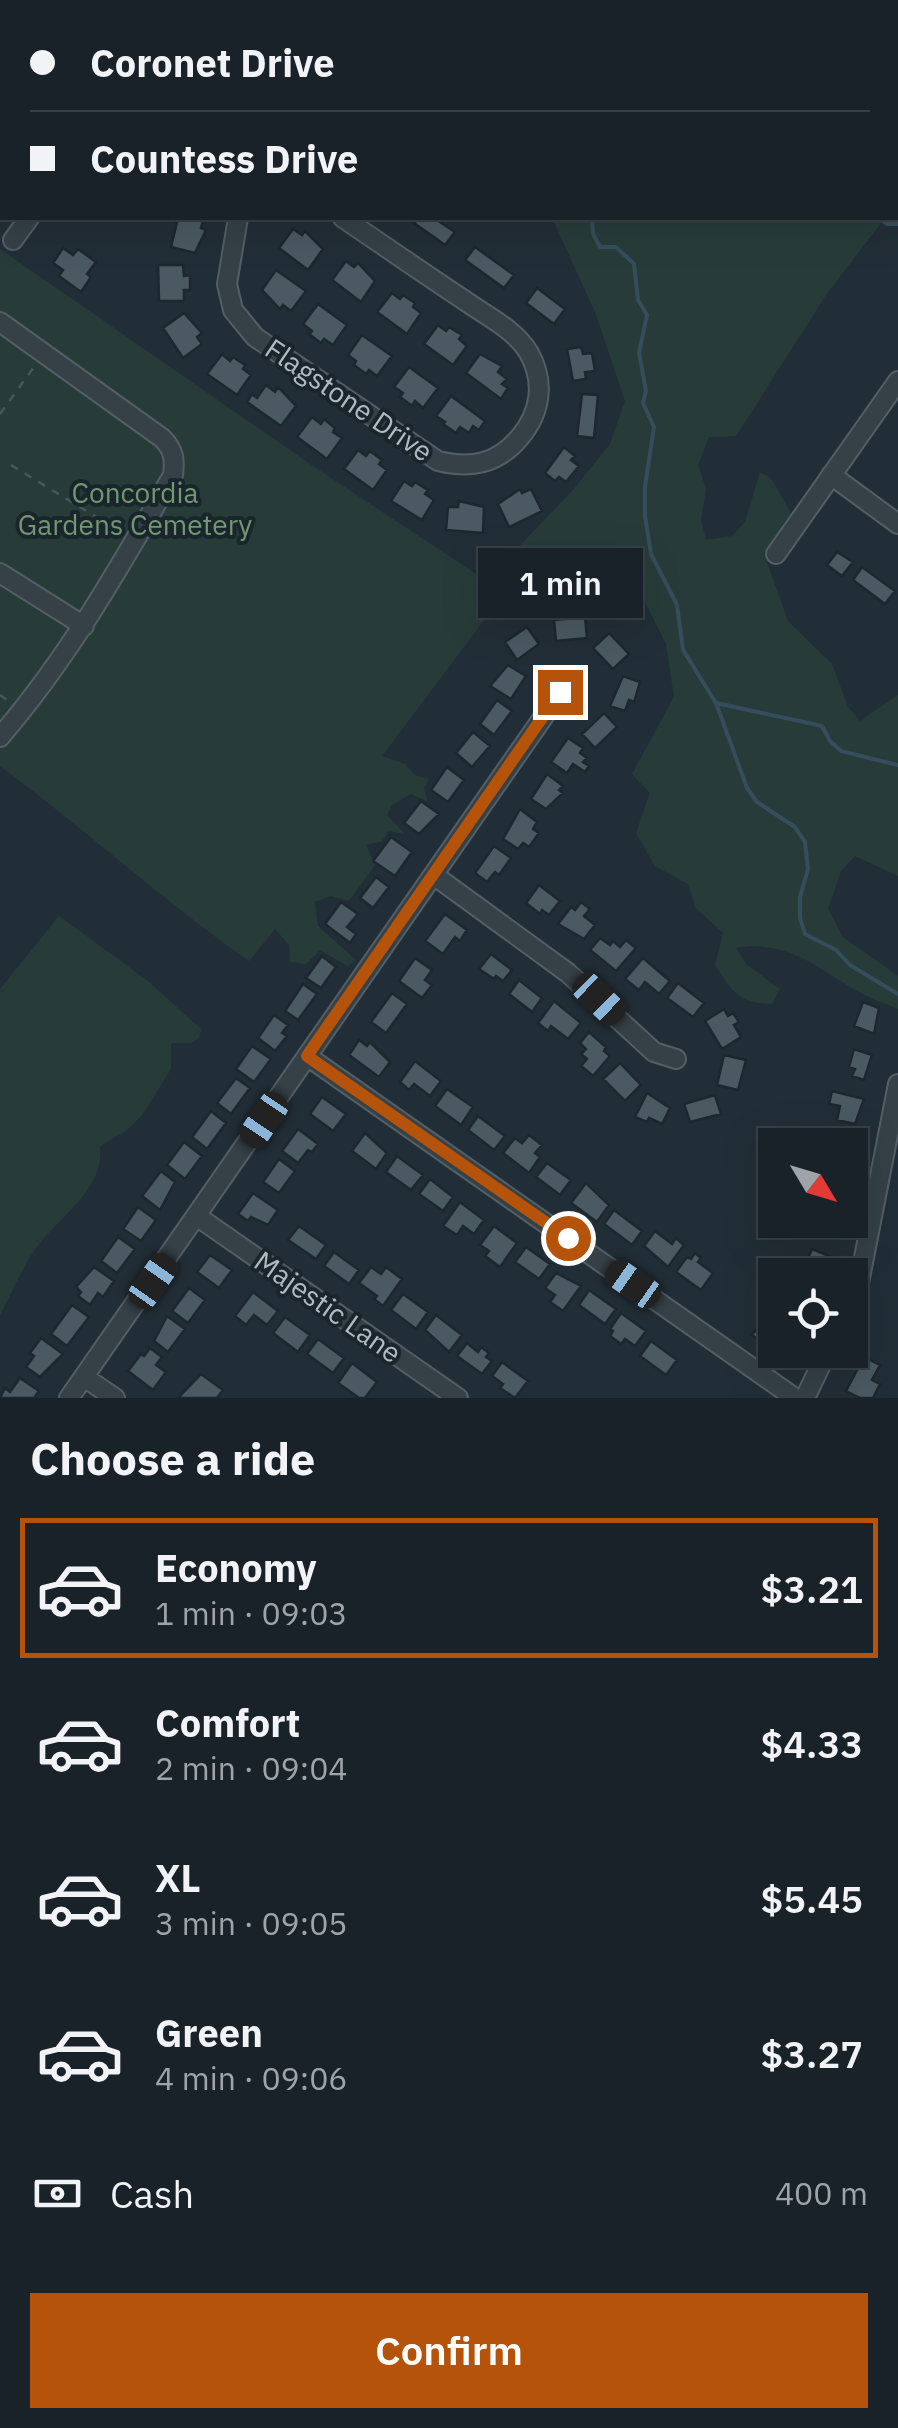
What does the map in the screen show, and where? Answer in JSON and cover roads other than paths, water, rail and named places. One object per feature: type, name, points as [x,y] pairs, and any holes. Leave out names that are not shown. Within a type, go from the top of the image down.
[{"type":"street","points":[[13,240],[28,220]]},
{"type":"street","name":"Flagstone Drive","points":[[238,220],[227,284],[233,310],[255,337],[438,461],[461,467],[483,464],[509,450],[530,425],[540,398],[540,377],[527,349],[503,327],[346,220]]},
{"type":"street","points":[[0,322],[170,446],[174,454],[173,475],[84,626],[0,737]]},
{"type":"street","points":[[776,554],[898,381]]},
{"type":"street","points":[[830,476],[898,524]]},
{"type":"street","points":[[0,573],[84,626]]},
{"type":"street","points":[[70,1398],[560,692]]},
{"type":"street","points":[[435,876],[568,973],[654,1052],[676,1060]]},
{"type":"street","points":[[307,1056],[795,1398]]},
{"type":"street","points":[[864,1258],[898,1084]]},
{"type":"street","name":"Majestic Lane","points":[[198,1217],[458,1398]]},
{"type":"street","points":[[805,1398],[819,1368]]},
{"type":"street","points":[[84,1377],[115,1398]]},
{"type":"waterway","points":[[592,220],[593,234],[600,247],[616,247],[634,264],[638,300],[647,315],[639,353],[646,391],[643,403],[654,427],[645,516],[651,554],[677,605],[683,650],[716,703],[747,788],[757,802],[795,827],[805,842],[808,869],[800,897],[805,934],[836,950],[850,965],[898,994]]},
{"type":"waterway","points":[[882,220],[898,224]]},
{"type":"waterway","points":[[716,703],[822,726],[841,751],[898,765]]},
{"type":"park label","name":"Concordia Gardens Cemetery","points":[[135,509]]}]
